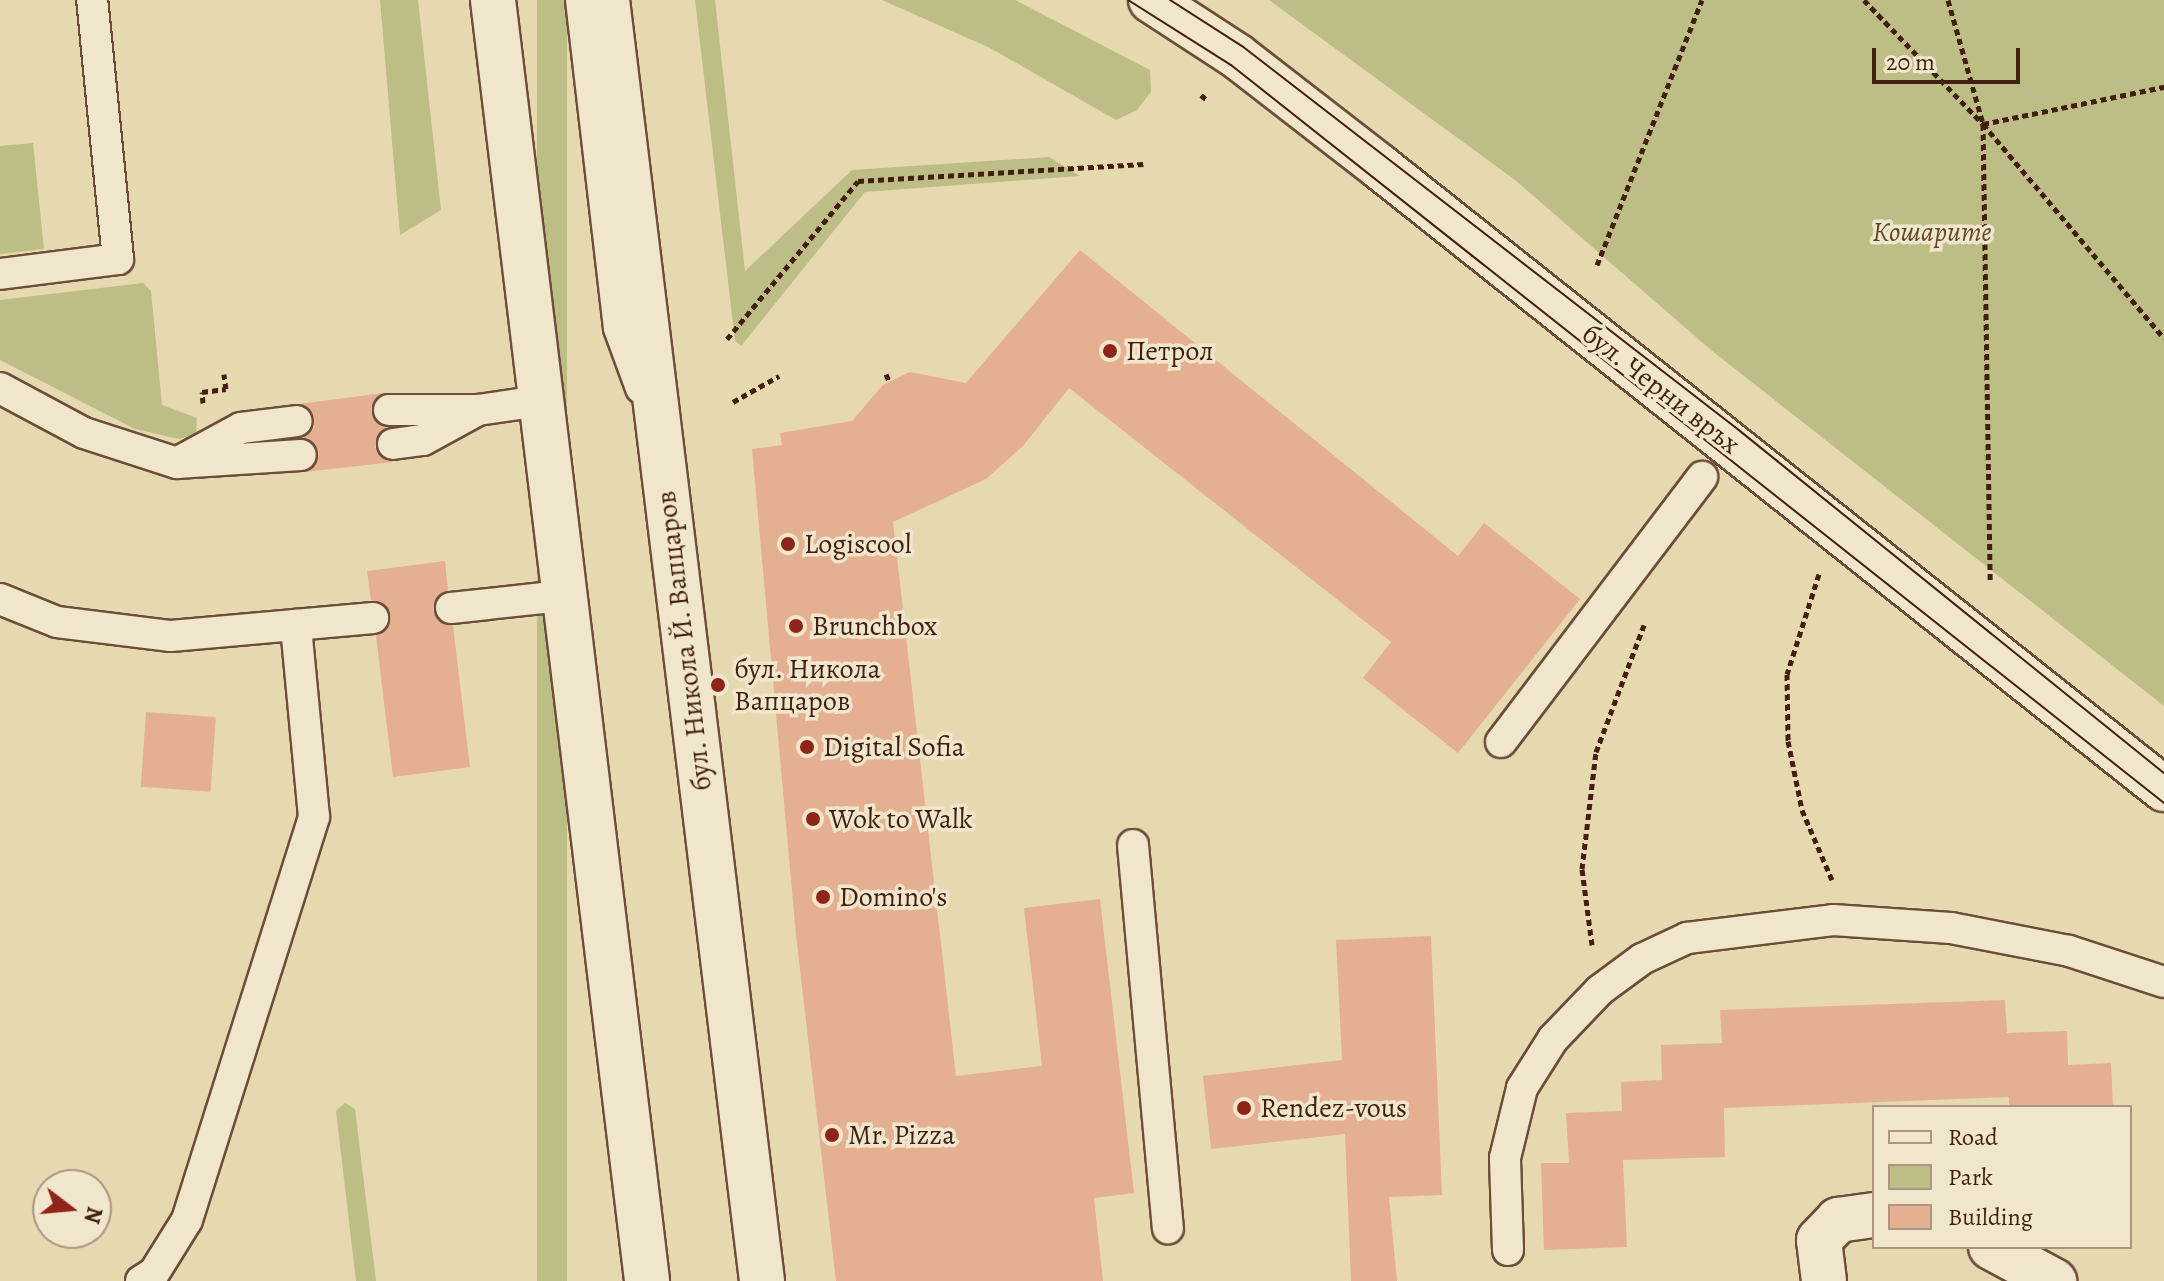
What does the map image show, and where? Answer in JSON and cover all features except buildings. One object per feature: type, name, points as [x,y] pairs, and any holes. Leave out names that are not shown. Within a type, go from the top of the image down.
[{"type":"main road","points":[[493,0],[561,596],[647,1281]]},
{"type":"main road","name":"бул. Никола Й. Вапцаров","points":[[607,0],[762,1281]]},
{"type":"main road","name":"бул. Черни връх","points":[[1151,0],[1285,93],[2164,789]]},
{"type":"main road","points":[[1824,1281],[1819,1240],[1838,1220],[1872,1215]]},
{"type":"main road","points":[[1995,1249],[2054,1281]]},
{"type":"lane","points":[[0,274],[118,259],[92,0]]},
{"type":"lane","points":[[581,0],[619,328],[660,443]]},
{"type":"lane","points":[[0,388],[84,433],[177,463],[301,455]]},
{"type":"lane","points":[[389,410],[478,410],[540,401]]},
{"type":"lane","points":[[393,444],[423,440],[478,410]]},
{"type":"lane","points":[[177,463],[241,428],[297,421]]},
{"type":"lane","points":[[1501,742],[1702,477]]},
{"type":"lane","points":[[451,608],[561,596]]},
{"type":"lane","points":[[0,599],[57,622],[171,636],[373,618]]},
{"type":"lane","points":[[141,1281],[154,1273],[187,1220],[314,817],[296,625]]},
{"type":"lane","points":[[1133,845],[1168,1228]]},
{"type":"lane","points":[[1508,1250],[1505,1158],[1522,1088],[1553,1039],[1600,990],[1642,959],[1687,938],[1856,921],[1951,928],[2069,951],[2164,982]]},
{"type":"path","points":[[1597,265],[1702,0]]},
{"type":"path","points":[[1864,0],[1983,124],[2164,338]]},
{"type":"path","points":[[1948,0],[1983,124],[1990,581]]},
{"type":"path","points":[[1983,124],[2164,87]]},
{"type":"path","points":[[1201,95],[1207,100]]},
{"type":"path","points":[[727,339],[858,181],[1143,164]]},
{"type":"path","points":[[886,374],[889,381]]},
{"type":"path","points":[[733,402],[779,376]]},
{"type":"path","points":[[1820,574],[1787,674],[1788,741],[1802,810],[1823,864],[1856,921]]},
{"type":"path","points":[[1585,913],[1584,832],[1596,752],[1645,621]]},
{"type":"green space","points":[[380,0],[418,0],[441,210],[400,235]]},
{"type":"green space","points":[[537,0],[567,0],[567,1281],[537,1281]]},
{"type":"green space","points":[[695,0],[715,0],[745,271],[852,170],[1049,157],[1080,176],[865,192],[741,346],[735,341]]},
{"type":"green space","points":[[882,0],[1015,0],[1150,70],[1151,92],[1137,110],[1116,120],[990,48]]},
{"type":"green space","name":"Кошарите","points":[[1269,0],[2164,0],[2164,706],[1711,350],[1515,180]]},
{"type":"green space","points":[[33,143],[44,249],[0,254],[0,146]]},
{"type":"green space","points":[[143,283],[151,291],[162,405],[197,418],[196,435],[179,439],[135,429],[0,360],[0,300]]},
{"type":"green space","points":[[345,1103],[355,1109],[376,1281],[356,1281],[336,1111]]},
{"type":"tram line","points":[[1128,0],[1231,65],[2164,803]]},
{"type":"tram line","points":[[1170,0],[1242,46],[1735,427],[2164,773]]},
{"type":"place","name":"Петрол","points":[[1110,351]]},
{"type":"place","name":"Logiscool","points":[[788,544]]},
{"type":"place","name":"Brunchbox","points":[[796,626]]},
{"type":"place","name":"бул. Никола Вапцаров","points":[[718,685]]},
{"type":"place","name":"Digital Sofia","points":[[807,747]]},
{"type":"place","name":"Wok to Walk","points":[[813,819]]},
{"type":"place","name":"Domino's","points":[[823,897]]},
{"type":"place","name":"Rendez-vous","points":[[1244,1108]]},
{"type":"place","name":"Mr. Pizza","points":[[832,1135]]}]
